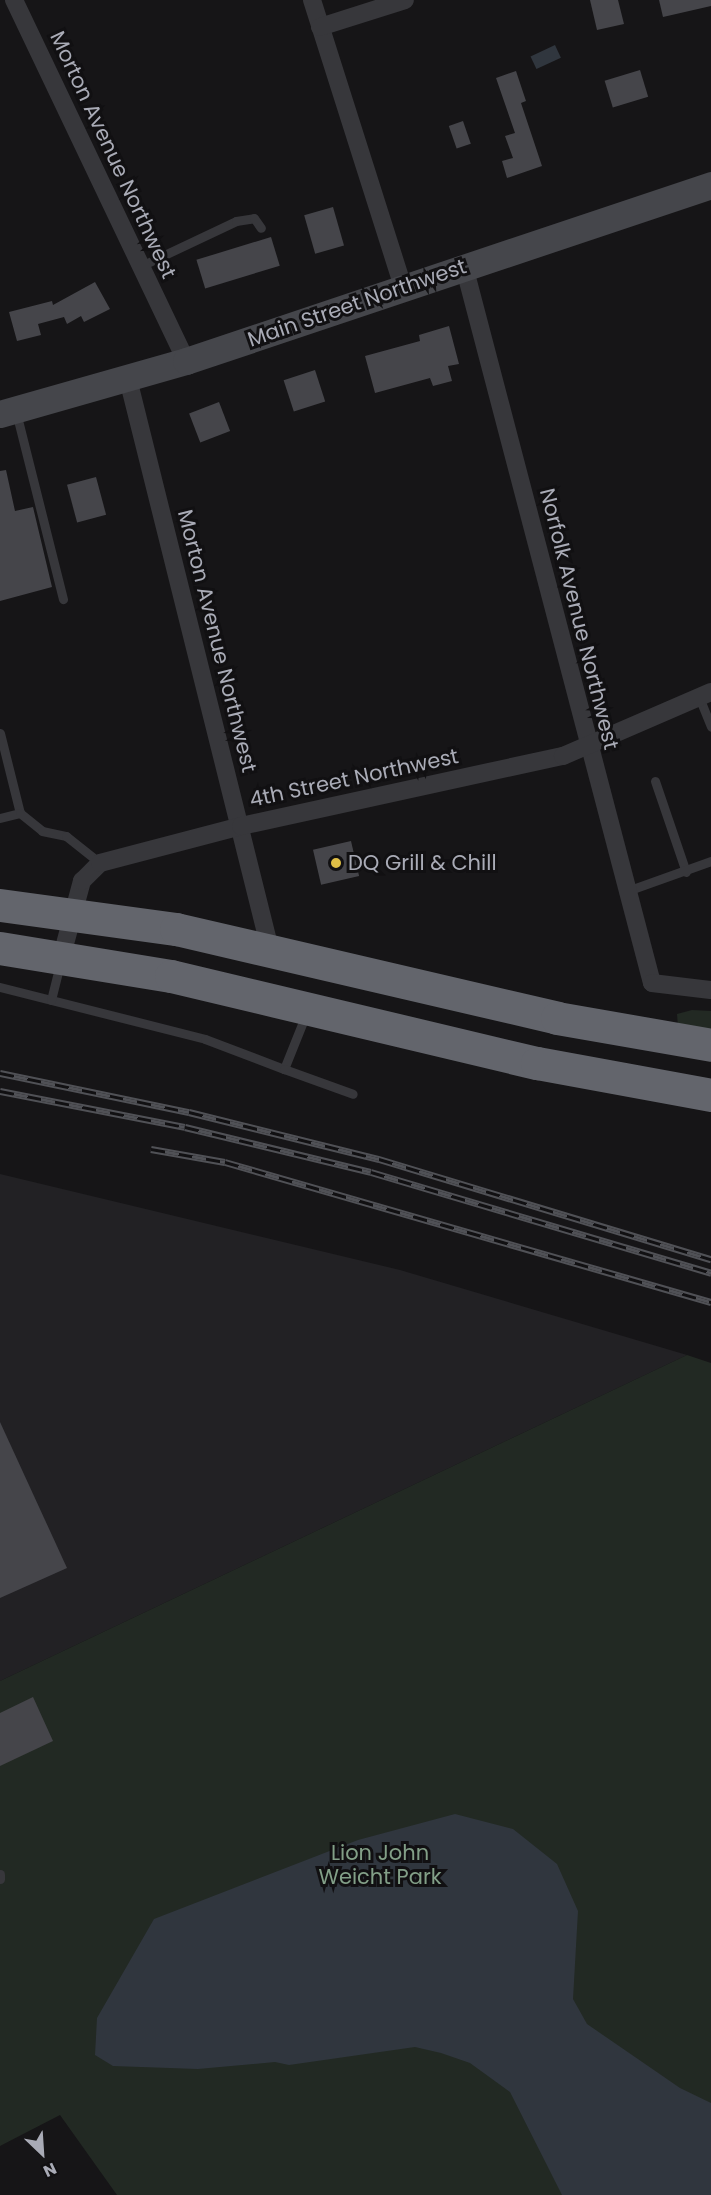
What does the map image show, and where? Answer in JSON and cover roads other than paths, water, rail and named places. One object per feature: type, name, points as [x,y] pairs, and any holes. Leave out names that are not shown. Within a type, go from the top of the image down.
[{"type":"highway","points":[[0,905],[74,912],[270,949],[556,1018],[711,1045]]},
{"type":"highway","points":[[0,948],[62,956],[309,1006],[537,1063],[711,1095]]},
{"type":"street","name":"Morton Avenue Northwest","points":[[14,0],[186,361]]},
{"type":"street","points":[[312,0],[403,287]]},
{"type":"street","points":[[320,27],[405,0]]},
{"type":"street","name":"Main Street Northwest","points":[[8,412],[186,361],[711,185]]},
{"type":"street","name":"Norfolk Avenue Northwest","points":[[464,266],[588,747],[652,983],[711,990]]},
{"type":"street","name":"Morton Avenue Northwest","points":[[128,379],[270,949]]},
{"type":"street","name":"4th Street Northwest","points":[[100,863],[241,826],[588,747],[705,695]]},
{"type":"street","points":[[62,956],[82,881],[100,863]]},
{"type":"lane","points":[[141,266],[236,221],[254,218],[261,228]]},
{"type":"lane","points":[[8,412],[63,599]]},
{"type":"lane","points":[[705,695],[711,727]]},
{"type":"lane","points":[[0,734],[20,813],[42,831],[66,836],[100,863]]},
{"type":"lane","points":[[655,781],[686,872]]},
{"type":"lane","points":[[0,818],[20,813]]},
{"type":"lane","points":[[627,891],[686,872],[711,861]]},
{"type":"lane","points":[[51,1000],[62,956]]},
{"type":"lane","points":[[0,987],[205,1039],[353,1094]]},
{"type":"lane","points":[[284,1070],[309,1006]]},
{"type":"lane","points":[[0,1874],[0,1879]]},
{"type":"railway","points":[[0,1073],[189,1112],[379,1159],[711,1259]]},
{"type":"railway","points":[[0,1091],[185,1127],[371,1172],[711,1273]]},
{"type":"railway","points":[[151,1149],[225,1162],[711,1302]]},
{"type":"place","name":"DQ Grill & Chill","points":[[336,863]]},
{"type":"park label","name":"Lion John Weicht Park","points":[[380,1865]]}]
